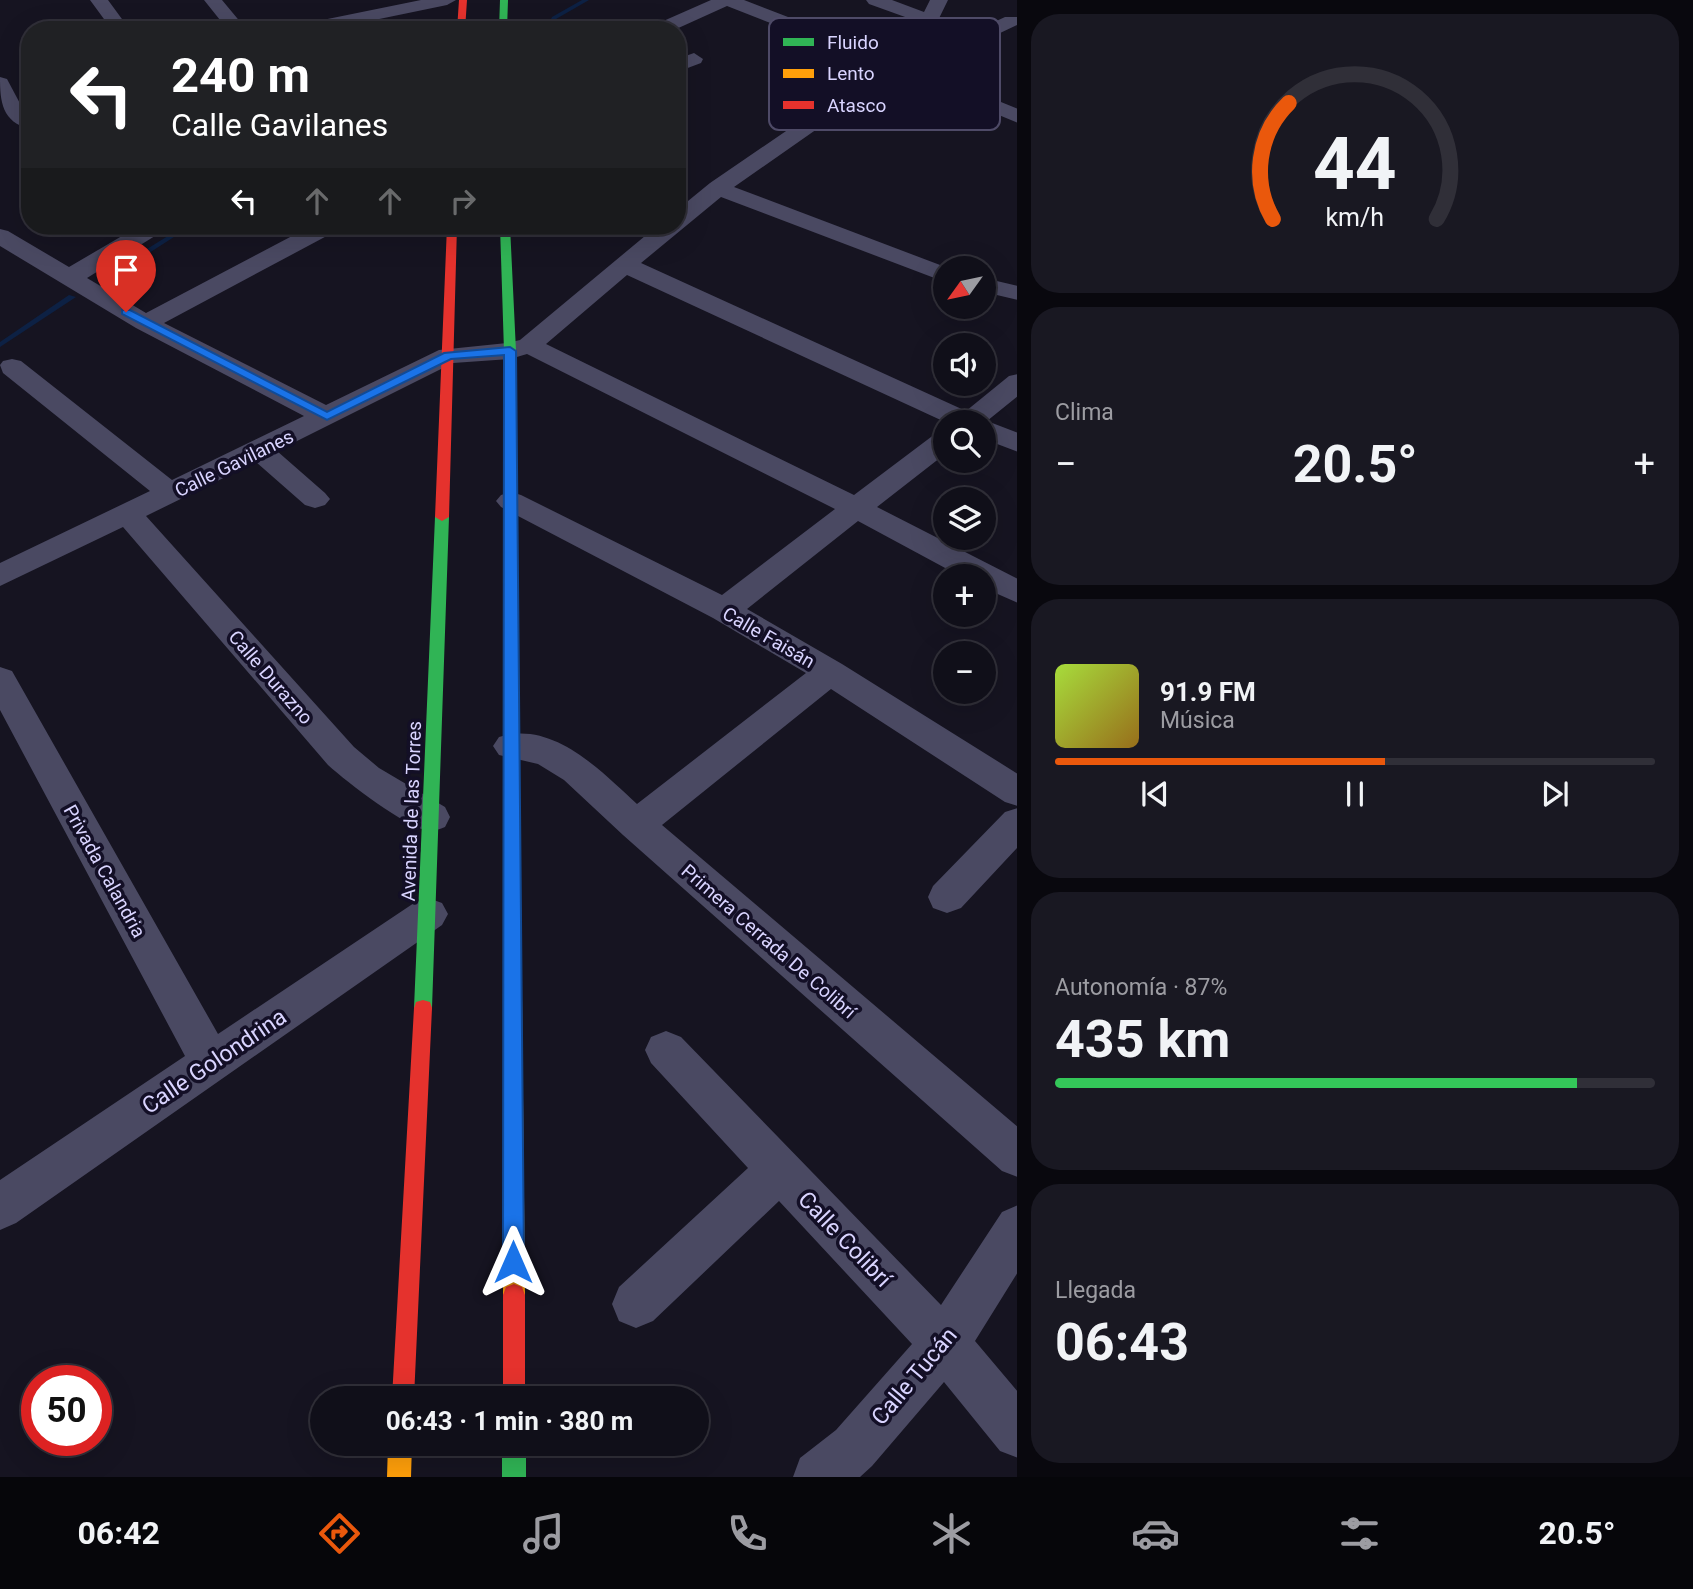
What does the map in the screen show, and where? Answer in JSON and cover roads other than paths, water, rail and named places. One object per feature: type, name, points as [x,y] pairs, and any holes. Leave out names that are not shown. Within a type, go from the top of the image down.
[{"type":"main road","points":[[462,21],[463,0]]},
{"type":"main road","points":[[503,21],[504,0]]},
{"type":"main road","name":"Avenida de las Torres","points":[[404,1386],[428,914],[453,235]]},
{"type":"main road","points":[[506,235],[520,348],[511,500],[514,1386]]},
{"type":"main road","points":[[398,1477],[399,1456]]},
{"type":"main road","points":[[514,1456],[514,1477]]},
{"type":"street","points":[[99,0],[114,21]]},
{"type":"street","points":[[213,0],[230,21]]},
{"type":"street","points":[[343,21],[447,0]]},
{"type":"street","points":[[679,21],[727,0],[773,18]]},
{"type":"street","points":[[875,0],[915,11],[939,0]]},
{"type":"street","points":[[1000,27],[1011,22]]},
{"type":"street","points":[[0,83],[19,117]]},
{"type":"street","points":[[686,214],[718,188],[806,130]]},
{"type":"street","points":[[718,188],[933,270]]},
{"type":"street","points":[[69,278],[140,235]]},
{"type":"street","points":[[145,323],[311,235]]},
{"type":"street","points":[[660,235],[520,348],[858,509],[1017,593]]},
{"type":"street","points":[[0,236],[145,323],[327,416]]},
{"type":"street","points":[[623,264],[942,410]]},
{"type":"street","points":[[996,288],[1017,293]]},
{"type":"street","name":"Calle Gavilanes","points":[[0,576],[172,494],[448,356],[520,348]]},
{"type":"street","points":[[12,367],[172,494]]},
{"type":"street","points":[[983,410],[1017,382]]},
{"type":"street","points":[[996,434],[1017,444]]},
{"type":"street","points":[[258,450],[315,499]]},
{"type":"street","points":[[724,610],[933,450]]},
{"type":"street","name":"Calle Faisán","points":[[511,500],[724,610],[830,673],[1017,792]]},
{"type":"street","name":"Calle Durazno","points":[[129,515],[341,756],[366,778],[432,817]]},
{"type":"street","points":[[636,825],[830,673]]},
{"type":"street","name":"Privada Calandria","points":[[0,679],[211,1063]]},
{"type":"street","name":"Primera Cerrada De Colibrí","points":[[512,746],[546,752],[577,770],[636,825],[1017,1156]]},
{"type":"street","points":[[947,897],[1017,822]]},
{"type":"street","name":"Calle Golondrina","points":[[0,1207],[428,914]]},
{"type":"street","name":"Calle Colibrí","points":[[666,1050],[945,1344],[1017,1433]]},
{"type":"street","points":[[636,1304],[779,1170]]},
{"type":"street","name":"Calle Tucán","points":[[819,1477],[855,1448],[945,1344],[1017,1228]]},
{"type":"waterway","points":[[553,21],[586,0]]},
{"type":"waterway","points":[[101,280],[174,235]]},
{"type":"waterway","points":[[0,345],[72,297]]}]
